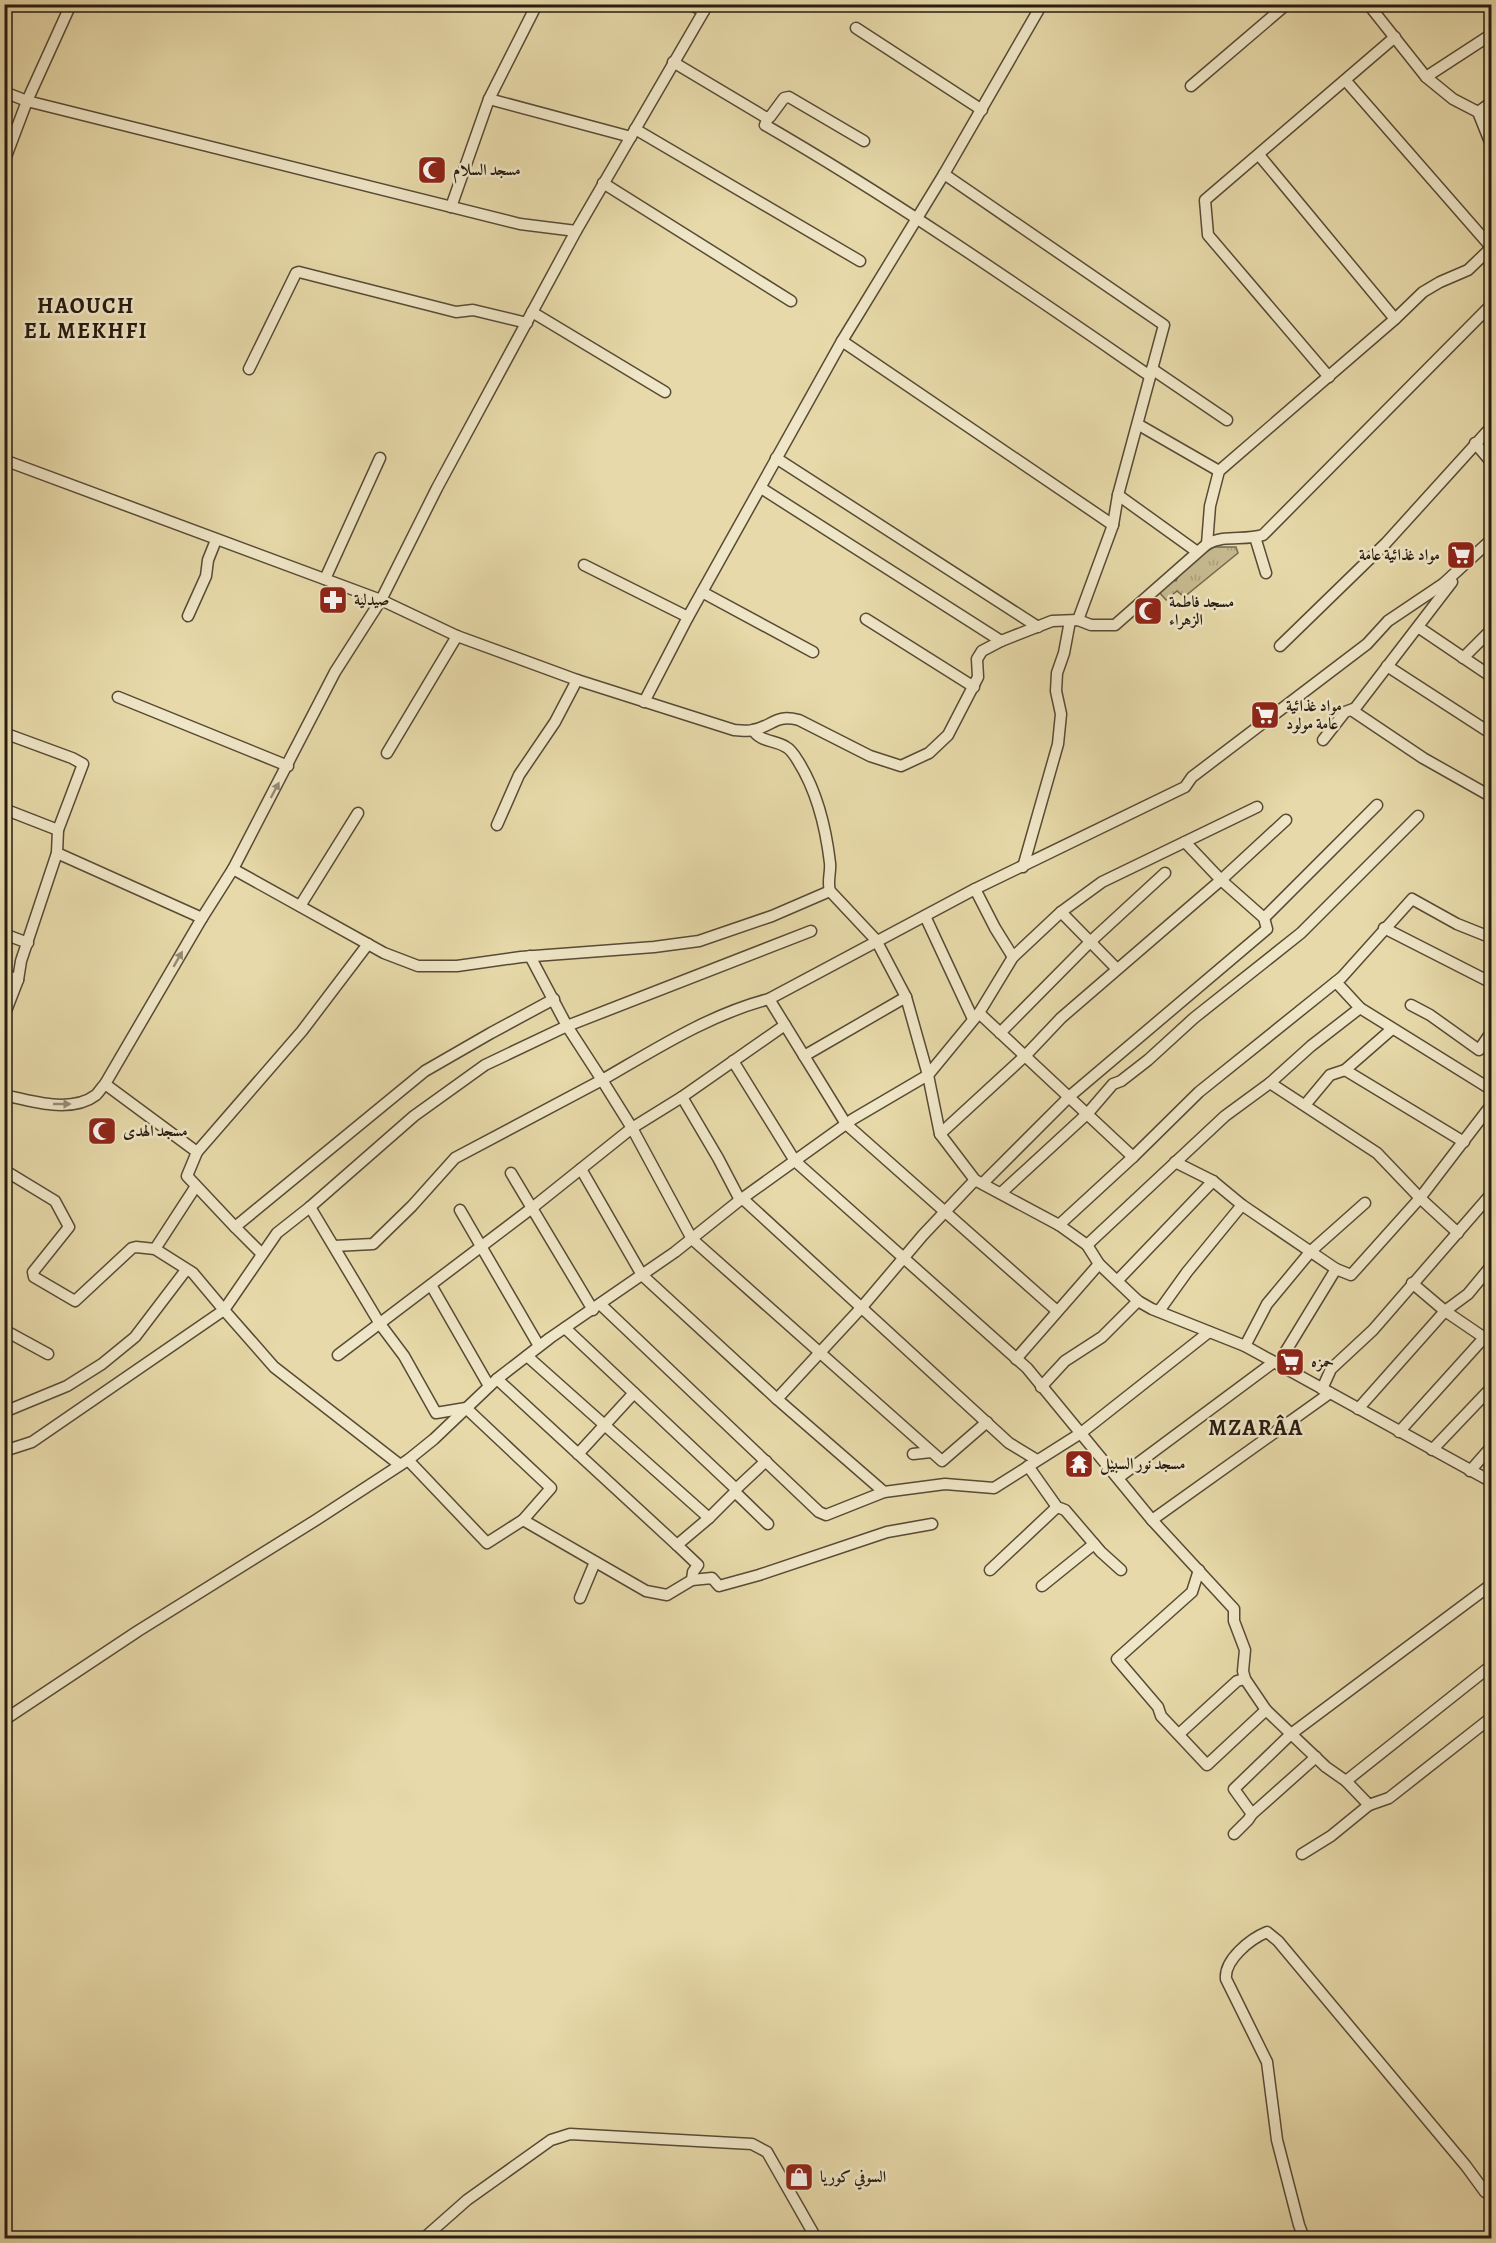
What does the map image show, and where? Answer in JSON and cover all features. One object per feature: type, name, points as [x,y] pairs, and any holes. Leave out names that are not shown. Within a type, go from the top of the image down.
[{"type":"street","points":[[4,162],[27,101],[71,4]]},
{"type":"street","points":[[451,207],[489,99],[537,4]]},
{"type":"street","points":[[4,1095],[43,1104],[76,1104],[96,1095],[105,1084],[233,869],[335,672],[381,600],[437,488],[576,231],[706,8],[689,4]]},
{"type":"street","points":[[644,702],[688,617],[842,341],[982,110],[1042,4]]},
{"type":"street","points":[[1191,86],[1287,4]]},
{"type":"street","points":[[1368,4],[1426,77],[1491,126]]},
{"type":"street","points":[[856,28],[982,110]]},
{"type":"street","points":[[1426,77],[1491,34]]},
{"type":"street","points":[[1329,377],[1208,235],[1205,200],[1395,37]]},
{"type":"street","points":[[674,62],[768,118]]},
{"type":"street","points":[[1207,544],[1210,506],[1219,471],[1329,377],[1423,292],[1468,270],[1491,247],[1346,81]]},
{"type":"street","points":[[4,92],[27,101],[520,224],[576,231]]},
{"type":"street","points":[[864,141],[789,97],[784,98],[765,125],[917,217],[1227,420]]},
{"type":"street","points":[[489,99],[633,133],[860,261]]},
{"type":"street","points":[[1479,115],[1491,102]]},
{"type":"street","points":[[1479,115],[1491,147]]},
{"type":"street","points":[[1259,155],[1395,319]]},
{"type":"street","points":[[944,174],[1163,323],[1118,495],[1113,525],[1074,621],[1057,674],[1056,691],[1061,714],[1058,744],[1023,867]]},
{"type":"street","points":[[603,183],[791,301]]},
{"type":"street","points":[[249,369],[299,272],[456,312],[472,309],[527,323]]},
{"type":"street","points":[[4,460],[381,600],[458,636],[577,680],[734,730],[753,730],[774,720],[787,717],[799,720],[870,756],[901,766],[929,753],[948,735],[974,687],[978,677],[977,659],[982,651],[1052,621],[1115,625],[1196,551],[1207,544],[1217,538],[1255,537],[1263,534],[1491,304]]},
{"type":"street","points":[[532,312],[665,392]]},
{"type":"street","points":[[842,341],[1113,525]]},
{"type":"street","points":[[1138,425],[1219,471]]},
{"type":"street","points":[[1280,646],[1386,543],[1491,426]]},
{"type":"street","points":[[1475,443],[1491,463]]},
{"type":"street","points":[[325,579],[380,458]]},
{"type":"street","points":[[776,458],[1038,627]]},
{"type":"street","points":[[761,488],[1001,641]]},
{"type":"street","points":[[1118,495],[1196,551]]},
{"type":"street","points":[[1255,537],[1266,573]]},
{"type":"street","points":[[333,1246],[373,1244],[412,1206],[455,1158],[602,1080],[685,1032],[743,1006],[769,999],[975,889],[1185,787],[1191,777],[1367,644],[1388,621],[1443,584],[1491,539]]},
{"type":"street","points":[[188,616],[206,576],[208,560],[216,540]]},
{"type":"street","points":[[584,564],[688,617]]},
{"type":"street","points":[[1323,740],[1345,712],[1353,709],[1465,565]]},
{"type":"street","points":[[702,592],[813,652]]},
{"type":"street","points":[[866,619],[974,687]]},
{"type":"street","points":[[1418,627],[1491,678]]},
{"type":"street","points":[[1462,658],[1491,629]]},
{"type":"street","points":[[387,753],[458,636]]},
{"type":"street","points":[[1387,666],[1491,735]]},
{"type":"street","points":[[497,825],[519,775],[555,722],[577,680]]},
{"type":"street","points":[[118,697],[288,766]]},
{"type":"street","points":[[1353,709],[1354,712],[1423,758],[1491,797]]},
{"type":"street","points":[[753,730],[757,737],[787,747],[798,761],[826,831],[830,891],[876,940],[906,997],[928,1075],[940,1134],[979,1181],[1035,1214],[1059,1225],[1087,1245],[1099,1264],[1138,1301],[1245,1346],[1491,1482]]},
{"type":"street","points":[[4,733],[83,764],[58,830],[57,853],[21,961],[18,980],[4,1016]]},
{"type":"street","points":[[1264,918],[1377,805]]},
{"type":"street","points":[[4,1720],[138,1631],[404,1462],[434,1439],[493,1382],[539,1346],[692,1239],[741,1199],[846,1124],[928,1075],[976,1016],[1013,957],[1061,912],[1102,882],[1257,807]]},
{"type":"street","points":[[4,809],[58,830]]},
{"type":"street","points":[[300,906],[358,813]]},
{"type":"street","points":[[1001,1193],[1088,1113],[1113,1084],[1148,1060],[1194,1018],[1301,933],[1418,816]]},
{"type":"street","points":[[940,1134],[1116,968],[1221,880],[1286,820]]},
{"type":"street","points":[[777,1399],[862,1307],[944,1211],[1070,1096],[1267,929],[1264,918],[1221,880],[1185,842]]},
{"type":"street","points":[[57,853],[202,918]]},
{"type":"street","points":[[233,869],[368,944],[418,966],[458,966],[530,956],[654,947],[699,941],[772,916],[830,891]]},
{"type":"street","points":[[1000,1033],[1090,942],[1165,873]]},
{"type":"street","points":[[975,889],[1013,957]]},
{"type":"street","points":[[1059,1225],[1199,1092],[1336,982],[1412,899],[1457,924],[1491,938]]},
{"type":"street","points":[[1061,912],[1116,968]]},
{"type":"street","points":[[925,916],[976,1016],[1026,1055],[1133,1157]]},
{"type":"street","points":[[1384,928],[1491,983]]},
{"type":"street","points":[[4,1450],[32,1442],[224,1310],[277,1233],[414,1116],[485,1065],[567,1026],[811,931]]},
{"type":"street","points":[[4,934],[28,943]]},
{"type":"street","points":[[262,1254],[187,1174],[197,1152],[302,1031],[368,944]]},
{"type":"street","points":[[530,956],[567,1026],[632,1128],[692,1239],[942,1461],[987,1422]]},
{"type":"street","points":[[4,974],[18,980]]},
{"type":"street","points":[[1336,982],[1360,1008],[1491,1090]]},
{"type":"street","points":[[804,1056],[906,997]]},
{"type":"street","points":[[235,1227],[425,1071],[554,999]]},
{"type":"street","points":[[769,999],[846,1124],[1057,1311]]},
{"type":"street","points":[[1411,1005],[1430,1015],[1479,1050],[1491,1031]]},
{"type":"street","points":[[1087,1245],[1225,1116],[1270,1083],[1311,1046],[1360,1008]]},
{"type":"street","points":[[338,1355],[532,1208],[632,1128],[682,1097],[785,1025]]},
{"type":"street","points":[[1305,1105],[1330,1075],[1345,1070],[1392,1029]]},
{"type":"street","points":[[733,1061],[795,1161],[1027,1368],[1152,1520],[1234,1609],[1234,1622],[1245,1650],[1243,1671],[1245,1679],[1266,1710],[1316,1757],[1346,1781],[1369,1805]]},
{"type":"street","points":[[1345,1070],[1464,1142]]},
{"type":"street","points":[[1270,1083],[1377,1153],[1420,1198],[1458,1233]]},
{"type":"street","points":[[105,1084],[197,1152]]},
{"type":"street","points":[[682,1097],[741,1199],[1032,1463],[1057,1508],[1065,1510],[1094,1544],[1121,1570]]},
{"type":"street","points":[[1175,1162],[1213,1181],[1242,1205],[1311,1251],[1334,1273],[1351,1275],[1420,1198],[1491,1104]]},
{"type":"street","points":[[581,1169],[642,1275],[777,1399],[884,1492]]},
{"type":"street","points":[[4,1170],[59,1205],[69,1227],[33,1275],[75,1301],[135,1246],[155,1249],[193,1273],[274,1367],[404,1462],[487,1543],[523,1520],[551,1488],[466,1408]]},
{"type":"street","points":[[511,1173],[596,1307],[819,1512],[826,1515],[884,1492],[945,1484],[994,1488],[1081,1433],[1209,1332]]},
{"type":"street","points":[[1118,1280],[1213,1181]]},
{"type":"street","points":[[155,1249],[196,1186]]},
{"type":"street","points":[[1152,1520],[1326,1391],[1331,1369],[1373,1330],[1491,1193]]},
{"type":"street","points":[[1245,1346],[1267,1304],[1311,1251],[1365,1203]]},
{"type":"street","points":[[1159,1311],[1187,1272],[1242,1205]]},
{"type":"street","points":[[310,1207],[380,1324],[404,1356],[436,1413],[466,1408]]},
{"type":"street","points":[[460,1210],[539,1346]]},
{"type":"street","points":[[1016,1359],[1099,1264]]},
{"type":"street","points":[[1358,1409],[1445,1311],[1468,1294],[1491,1265]]},
{"type":"street","points":[[4,1412],[67,1386],[102,1364],[135,1337],[186,1270]]},
{"type":"street","points":[[1118,1478],[1276,1363],[1334,1273]]},
{"type":"street","points":[[1399,1432],[1489,1336],[1445,1311],[1412,1283]]},
{"type":"street","points":[[431,1285],[493,1382],[579,1454],[698,1565],[693,1572],[692,1580]]},
{"type":"street","points":[[1041,1387],[1065,1361],[1102,1337],[1138,1301]]},
{"type":"street","points":[[565,1328],[768,1524]]},
{"type":"street","points":[[4,1330],[48,1354]]},
{"type":"street","points":[[527,1356],[709,1518]]},
{"type":"street","points":[[1432,1450],[1491,1386]]},
{"type":"street","points":[[579,1454],[634,1393]]},
{"type":"street","points":[[1470,1471],[1491,1446]]},
{"type":"street","points":[[913,1454],[931,1452]]},
{"type":"street","points":[[677,1545],[709,1518],[766,1461]]},
{"type":"street","points":[[990,1570],[1057,1508]]},
{"type":"street","points":[[523,1520],[646,1591],[667,1595],[692,1580],[712,1578],[719,1586],[888,1532],[932,1524]]},
{"type":"street","points":[[1042,1587],[1094,1544]]},
{"type":"street","points":[[580,1598],[595,1562]]},
{"type":"street","points":[[1199,1570],[1192,1592],[1117,1659],[1158,1707],[1161,1716],[1207,1765],[1266,1710]]},
{"type":"street","points":[[1252,1814],[1234,1789],[1291,1734],[1491,1584]]},
{"type":"street","points":[[1346,1781],[1491,1665]]},
{"type":"street","points":[[1179,1734],[1237,1681],[1245,1679]]},
{"type":"street","points":[[1302,1854],[1331,1836],[1369,1805],[1389,1798],[1491,1718]]},
{"type":"street","points":[[1234,1834],[1252,1814],[1316,1757]]},
{"type":"street","points":[[1305,2238],[1299,2225],[1277,2140],[1267,2062],[1226,1979],[1225,1972],[1232,1959],[1259,1935],[1267,1932],[1278,1941],[1466,2166],[1485,2192]]},
{"type":"street","points":[[424,2238],[467,2200],[551,2140],[570,2134],[752,2144],[767,2152],[816,2238]]},
{"type":"green space","points":[[1214,547],[1236,547],[1238,553],[1184,597],[1177,591],[1166,600],[1159,592],[1170,580],[1176,581],[1182,570],[1192,561]]},
{"type":"place","name":"مسجد السلام","points":[[432,170]]},
{"type":"place","name":"مواد غذائية عامة","points":[[1461,555]]},
{"type":"place","name":"صيدلية","points":[[333,600]]},
{"type":"place","name":"مسجد فاطمة الزهراء","points":[[1148,611]]},
{"type":"place","name":"مواد غذائية عامة مولود","points":[[1265,715]]},
{"type":"place","name":"مسجد الهدى","points":[[102,1131]]},
{"type":"place","name":"حمزه","points":[[1290,1362]]},
{"type":"place","name":"مسجد نور السبيل","points":[[1079,1464]]},
{"type":"place","name":"السوفي كوريا","points":[[799,2177]]},
{"type":"district","name":"HAOUCH EL MEKHFI","points":[[86,318]]},
{"type":"district","name":"MZARÂA","points":[[1256,1428]]}]
